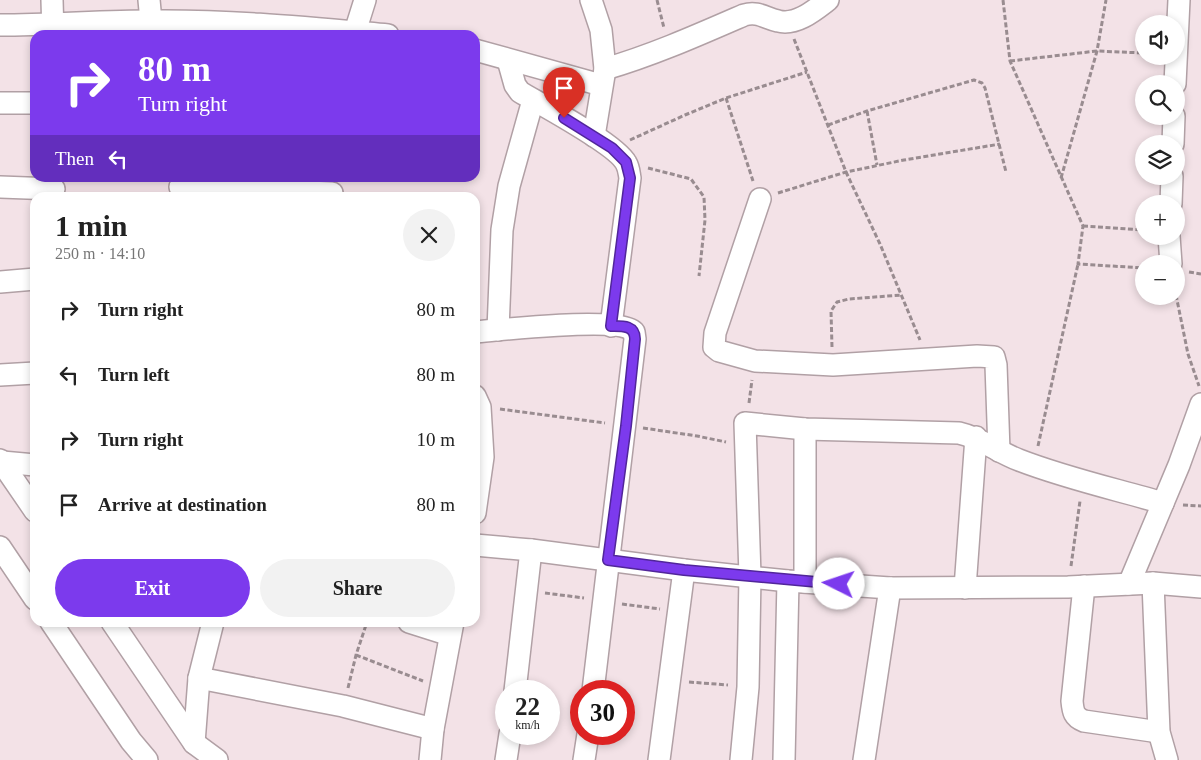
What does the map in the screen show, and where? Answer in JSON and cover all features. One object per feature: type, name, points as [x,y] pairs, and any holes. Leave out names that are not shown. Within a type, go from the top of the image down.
[{"type":"street","points":[[52,0],[53,30]]},
{"type":"street","points":[[356,30],[365,0]]},
{"type":"street","points":[[591,0],[601,30],[603,77],[594,136]]},
{"type":"street","points":[[480,52],[508,60],[603,77],[638,60],[753,13],[787,22],[806,15],[828,0]]},
{"type":"street","points":[[1175,75],[1179,0]]},
{"type":"street","points":[[0,25],[53,30],[150,10],[230,22],[321,30]]},
{"type":"street","points":[[508,60],[515,85],[520,92],[594,136],[619,155],[630,178],[611,326]]},
{"type":"street","points":[[498,330],[502,230],[509,186],[533,100]]},
{"type":"street","points":[[0,103],[30,103]]},
{"type":"street","points":[[0,186],[54,188]]},
{"type":"street","points":[[180,188],[332,189]]},
{"type":"street","points":[[760,199],[715,333],[714,347],[720,351],[755,362],[833,365],[926,358],[994,357],[996,365],[999,451]]},
{"type":"street","points":[[0,282],[30,279]]},
{"type":"street","points":[[480,332],[564,325],[611,326],[629,328],[633,330],[635,335],[626,426],[594,680]]},
{"type":"street","points":[[0,375],[30,373]]},
{"type":"street","points":[[1129,584],[1179,465],[1201,404]]},
{"type":"street","points":[[480,423],[483,457],[480,478]]},
{"type":"street","points":[[741,760],[745,736],[748,687],[750,576],[745,423],[805,429],[959,433],[976,437],[999,451],[1034,465],[1163,503]]},
{"type":"street","points":[[784,760],[797,581],[805,429]]},
{"type":"street","points":[[965,588],[976,437]]},
{"type":"street","points":[[1,461],[30,464]]},
{"type":"street","points":[[1,461],[30,504]]},
{"type":"street","points":[[480,545],[531,550],[684,570],[890,588],[1076,586],[1153,583],[1201,587]]},
{"type":"street","points":[[0,547],[30,592]]},
{"type":"street","points":[[516,680],[531,550]]},
{"type":"street","points":[[660,760],[684,570]]},
{"type":"street","points":[[1153,583],[1159,732],[1167,760]]},
{"type":"street","points":[[1076,586],[1072,710],[1076,717],[1084,721],[1159,732]]},
{"type":"street","points":[[864,760],[890,588]]},
{"type":"street","points":[[54,627],[131,741],[147,760]]},
{"type":"street","points":[[115,627],[194,743],[217,760]]},
{"type":"street","points":[[194,743],[199,678],[212,627]]},
{"type":"street","points":[[430,760],[433,729],[451,629]]},
{"type":"street","points":[[199,678],[343,706],[433,729]]},
{"type":"street","points":[[506,760],[508,745]]},
{"type":"street","points":[[584,760],[586,745]]},
{"type":"path","points":[[657,0],[669,48]]},
{"type":"path","points":[[1003,0],[1010,61],[1082,226],[1078,264],[1034,465]]},
{"type":"path","points":[[1062,178],[1097,51],[1106,0]]},
{"type":"path","points":[[787,22],[846,172],[902,295],[926,358]]},
{"type":"path","points":[[1010,61],[1097,51],[1135,53]]},
{"type":"path","points":[[619,155],[685,114],[726,98],[806,72]]},
{"type":"path","points":[[828,124],[974,80],[982,83],[985,88],[1006,172]]},
{"type":"path","points":[[726,98],[760,199],[846,172],[1000,144]]},
{"type":"path","points":[[867,111],[877,165]]},
{"type":"path","points":[[619,155],[691,179],[704,197],[705,220],[699,276]]},
{"type":"path","points":[[1082,226],[1135,229]]},
{"type":"path","points":[[1078,264],[1135,267]]},
{"type":"path","points":[[833,365],[831,311],[837,302],[849,298],[902,295]]},
{"type":"path","points":[[1178,305],[1188,354],[1201,391]]},
{"type":"path","points":[[745,423],[755,362]]},
{"type":"path","points":[[480,401],[697,436],[746,446]]},
{"type":"path","points":[[1076,586],[1084,480]]},
{"type":"path","points":[[527,590],[679,612]]},
{"type":"path","points":[[343,706],[365,627]]},
{"type":"path","points":[[356,655],[441,688]]},
{"type":"path","points":[[669,680],[748,687]]},
{"type":"route","points":[[564,118],[612,148],[626,162],[630,178],[611,326],[631,329],[634,332],[635,339],[626,426],[608,560],[684,570],[839,584]]}]
